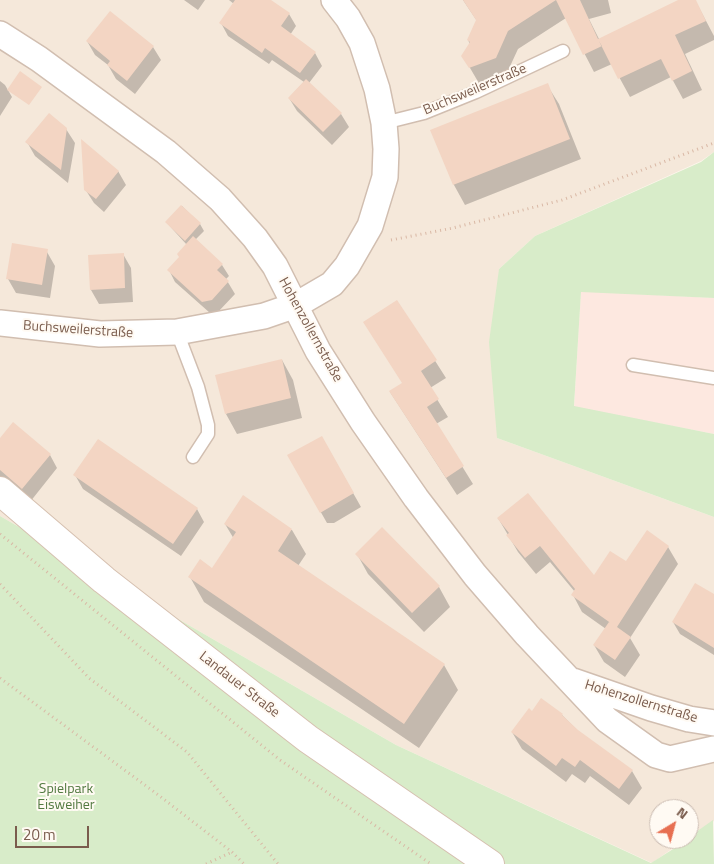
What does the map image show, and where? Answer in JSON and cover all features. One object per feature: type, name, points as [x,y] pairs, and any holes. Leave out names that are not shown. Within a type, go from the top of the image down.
[{"type":"main road","name":"Landauer Straße","points":[[0,492],[104,580],[308,739],[490,864]]},
{"type":"street","name":"Buchsweilerstraße","points":[[0,323],[100,334],[177,332],[264,316],[296,305],[332,284],[359,247],[370,226],[385,177],[386,149],[384,123],[377,89],[362,43],[348,18],[334,0]]},
{"type":"street","name":"Hohenzollernstraße","points":[[0,34],[116,114],[166,152],[220,199],[255,238],[275,266],[318,351],[363,422],[416,498],[475,575],[607,720],[656,755],[670,759],[714,749]]},
{"type":"street","name":"Hohenzollernstraße","points":[[568,679],[651,708],[689,719],[714,723]]},
{"type":"lane","name":"Buchsweilerstraße","points":[[384,123],[424,113],[476,92],[563,50]]},
{"type":"lane","points":[[177,332],[198,387],[208,425],[208,434],[194,457]]},
{"type":"lane","points":[[633,365],[714,378]]},
{"type":"path","points":[[359,247],[453,228],[562,200],[714,143]]},
{"type":"path","points":[[0,534],[280,760],[431,864]]},
{"type":"path","points":[[0,584],[89,678],[188,752],[278,864]]},
{"type":"path","points":[[0,678],[232,852],[244,864]]},
{"type":"path","points":[[206,864],[232,852]]},
{"type":"shaded area","points":[[0,0],[714,0],[714,152],[701,161],[535,236],[499,269],[497,438],[714,517],[714,821],[699,831],[699,799],[649,799],[649,849],[672,849],[652,863],[396,745],[0,516]]},
{"type":"shaded area","points":[[581,291],[714,298],[714,434],[574,407]]},
{"type":"green space","points":[[714,152],[714,298],[581,292],[574,406],[714,434],[714,517],[497,438],[489,342],[499,269],[535,236],[701,162]]},
{"type":"green space","name":"Spielpark Eisweiher","points":[[0,516],[396,745],[651,863],[673,849],[699,849],[699,830],[713,820],[714,864],[0,864]]},
{"type":"building","points":[[235,0],[271,0],[290,13],[281,26],[316,52],[300,73],[265,48],[262,53],[219,23]]},
{"type":"building","points":[[463,0],[556,0],[508,31],[496,58],[469,68],[461,56],[470,42],[467,40],[476,20]]},
{"type":"building","points":[[556,0],[580,0],[598,39],[678,0],[696,0],[706,21],[675,35],[692,71],[672,81],[661,59],[618,79],[602,46],[583,55]]},
{"type":"building","points":[[110,11],[154,46],[127,81],[107,65],[110,61],[86,41]]},
{"type":"building","points":[[20,71],[42,87],[29,105],[7,90]]},
{"type":"building","points":[[306,79],[342,113],[323,132],[288,98]]},
{"type":"building","points":[[548,83],[570,139],[453,185],[430,130]]},
{"type":"building","points":[[49,113],[67,128],[61,170],[25,142]]},
{"type":"building","points":[[81,139],[119,171],[96,199],[84,190]]},
{"type":"building","points":[[181,205],[201,223],[185,241],[165,222]]},
{"type":"building","points":[[193,236],[223,264],[217,270],[229,281],[212,300],[202,302],[167,270],[179,257],[177,254]]},
{"type":"building","points":[[12,243],[48,249],[42,285],[6,279]]},
{"type":"building","points":[[124,253],[125,288],[90,290],[88,255]]},
{"type":"building","points":[[397,300],[437,360],[421,371],[439,399],[427,407],[464,466],[446,478],[389,391],[402,383],[363,322]]},
{"type":"building","points":[[282,359],[291,398],[225,414],[215,375]]},
{"type":"building","points":[[13,422],[51,454],[22,489],[0,470],[0,438]]},
{"type":"building","points":[[322,436],[354,493],[320,513],[287,455]]},
{"type":"building","points":[[98,439],[198,508],[173,544],[73,475]]},
{"type":"building","points":[[528,493],[594,575],[610,551],[626,561],[647,530],[669,546],[617,627],[631,637],[615,660],[593,645],[609,622],[612,624],[571,595],[575,589],[540,546],[525,558],[506,535],[509,533],[497,518]]},
{"type":"building","points":[[243,495],[292,529],[278,551],[445,664],[404,724],[188,577],[200,559],[212,568],[236,532],[224,524]]},
{"type":"building","points":[[382,527],[440,586],[412,613],[355,554]]},
{"type":"building","points":[[695,583],[714,594],[714,648],[672,622]]},
{"type":"building","points":[[541,698],[563,714],[578,730],[633,770],[619,789],[580,760],[575,767],[562,758],[556,766],[511,732],[529,708],[532,711]]}]
